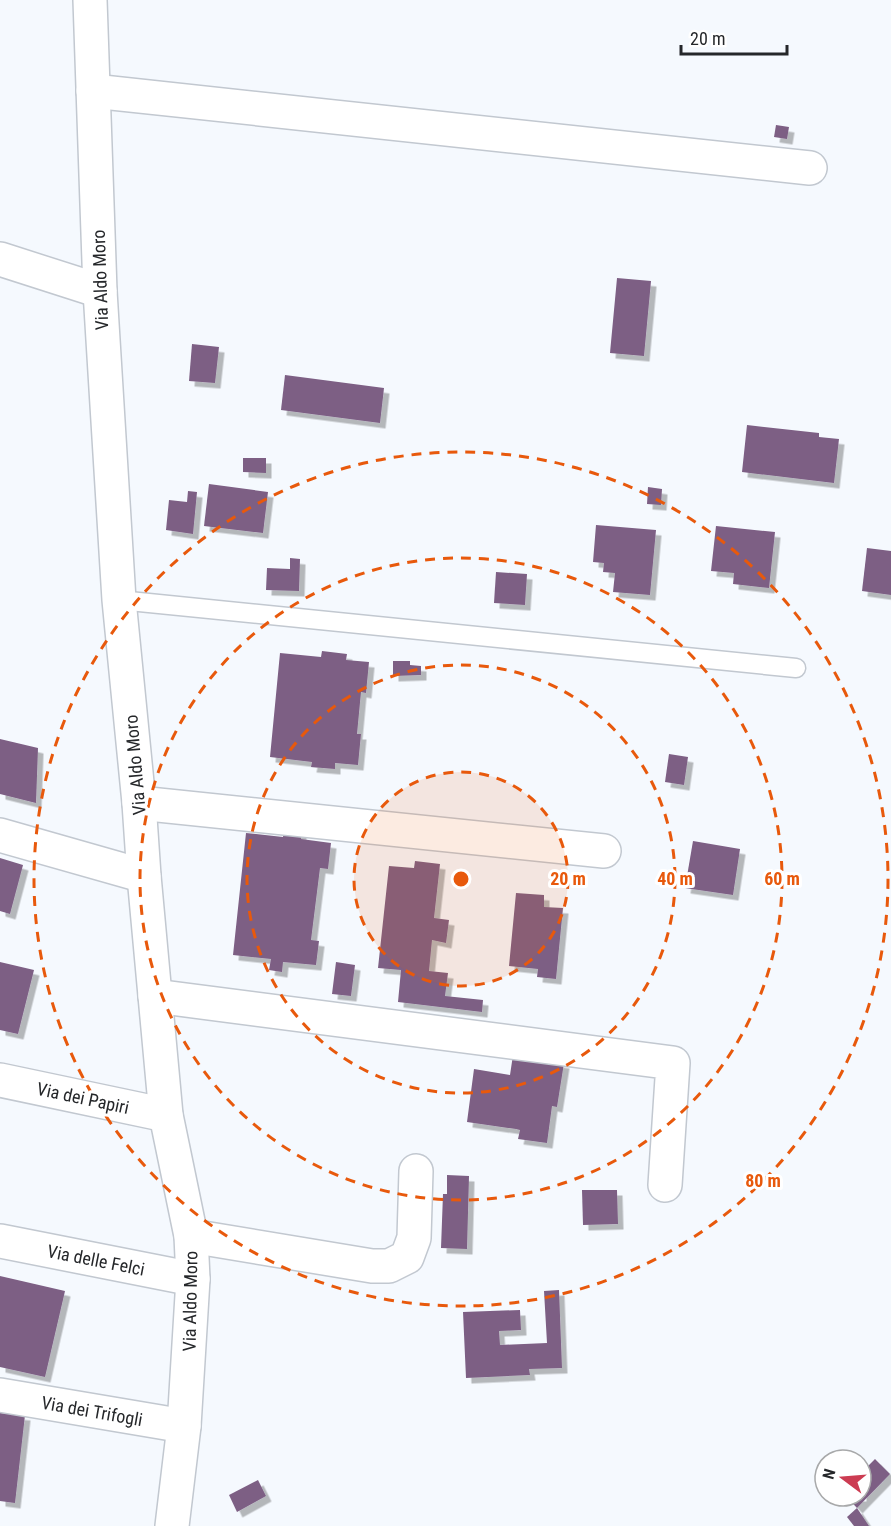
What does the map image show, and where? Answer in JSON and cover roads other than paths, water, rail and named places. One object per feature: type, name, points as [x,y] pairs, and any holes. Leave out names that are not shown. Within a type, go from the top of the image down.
[{"type":"street","name":"Via Aldo Moro","points":[[90,0],[100,291],[119,600],[166,1115],[191,1236],[193,1279],[184,1426],[172,1526]]},
{"type":"street","points":[[93,91],[810,168]]},
{"type":"street","points":[[0,259],[100,291]]},
{"type":"street","points":[[139,803],[604,851]]},
{"type":"street","points":[[0,835],[144,876]]},
{"type":"street","points":[[155,996],[673,1063],[665,1185]]},
{"type":"street","name":"Via dei Papiri","points":[[0,1080],[166,1115]]},
{"type":"street","points":[[191,1236],[372,1266],[389,1266],[407,1257],[414,1238],[416,1171]]},
{"type":"street","name":"Via delle Felci","points":[[0,1241],[193,1279]]},
{"type":"street","name":"Via dei Trifogli","points":[[0,1395],[184,1426]]},
{"type":"lane","points":[[119,600],[796,668]]}]
